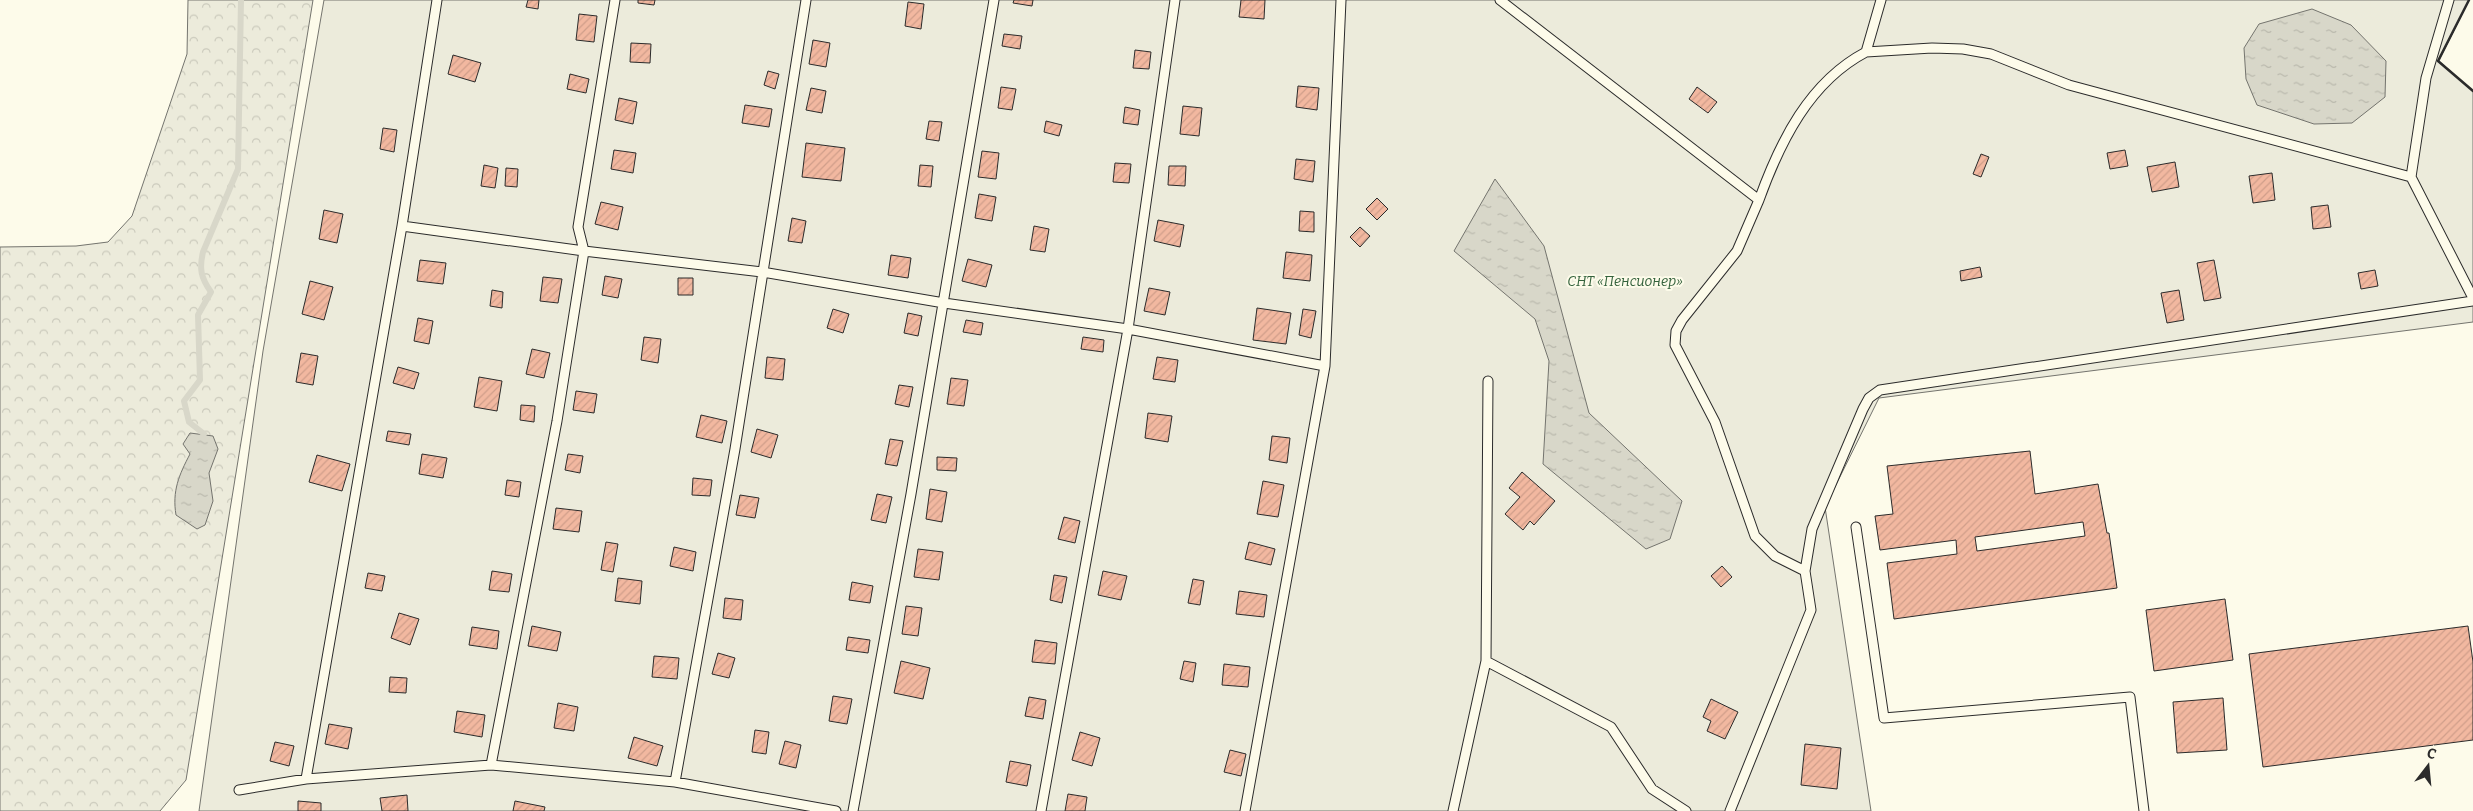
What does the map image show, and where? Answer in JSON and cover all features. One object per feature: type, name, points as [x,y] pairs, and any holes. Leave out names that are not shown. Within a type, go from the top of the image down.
[{"type":"lane","points":[[306,779],[402,226],[437,0]]},
{"type":"lane","points":[[491,765],[556,421],[584,251],[578,227],[615,0]]},
{"type":"lane","points":[[675,782],[735,449],[806,0]]},
{"type":"lane","points":[[853,811],[944,303],[994,0]]},
{"type":"lane","points":[[1041,811],[1128,328],[1175,0]]},
{"type":"lane","points":[[1244,811],[1325,366],[1341,0]]},
{"type":"lane","points":[[1500,0],[1759,200]]},
{"type":"lane","points":[[1866,52],[1881,0]]},
{"type":"lane","points":[[1730,811],[1811,610],[1805,571],[1808,541],[1818,512],[1863,409],[1870,398],[1880,390],[2473,300],[2411,177],[2426,78],[2448,0]]},
{"type":"lane","points":[[1805,571],[1775,556],[1755,536],[1715,422],[1675,345],[1676,332],[1682,320],[1737,251],[1783,140],[1802,110],[1824,83],[1848,62],[1866,52],[1963,48],[1991,54],[2069,84],[2411,177]]},
{"type":"lane","points":[[402,226],[584,251],[762,272],[944,303],[1128,328],[1325,366]]},
{"type":"lane","points":[[1453,811],[1486,661],[1488,381]]},
{"type":"lane","points":[[1856,527],[1884,718],[2130,698],[2144,811]]},
{"type":"lane","points":[[1486,661],[1611,727],[1652,789],[1686,811]]},
{"type":"lane","points":[[239,790],[306,779],[491,765],[675,782],[836,811]]},
{"type":"green space","points":[[188,0],[313,0],[186,780],[160,811],[0,811],[0,247],[76,246],[108,242],[132,216],[187,54]]},
{"type":"green space","name":"СНТ «Пенсионер»","points":[[324,0],[2469,0],[2439,61],[2473,91],[2473,322],[1879,398],[1825,507],[1871,811],[199,811],[263,351]]},
{"type":"water","points":[[2312,9],[2351,25],[2386,61],[2385,97],[2352,123],[2314,124],[2257,105],[2246,79],[2244,48],[2259,24]]},
{"type":"water","points":[[1495,179],[1544,246],[1589,413],[1682,501],[1670,539],[1646,549],[1543,464],[1549,361],[1535,319],[1454,251]]},
{"type":"water","points":[[190,433],[213,436],[218,449],[209,473],[213,501],[205,525],[197,529],[176,515],[175,506],[177,483],[190,454],[183,444]]},
{"type":"building","points":[[528,0],[539,0],[538,9],[526,7]]},
{"type":"building","points":[[638,0],[655,0],[654,5],[638,3]]},
{"type":"building","points":[[1014,0],[1033,0],[1032,6],[1013,3]]},
{"type":"building","points":[[1241,0],[1265,0],[1264,19],[1239,17]]},
{"type":"building","points":[[908,2],[924,4],[921,29],[905,26]]},
{"type":"building","points":[[579,14],[597,16],[594,42],[576,40]]},
{"type":"building","points":[[1004,34],[1022,36],[1020,49],[1002,46]]},
{"type":"building","points":[[813,40],[830,43],[826,67],[809,64]]},
{"type":"building","points":[[631,43],[651,44],[650,63],[630,62]]},
{"type":"building","points":[[1135,50],[1151,52],[1149,69],[1133,68]]},
{"type":"building","points":[[453,55],[481,63],[475,82],[448,74]]},
{"type":"building","points":[[768,71],[779,74],[775,89],[764,85]]},
{"type":"building","points":[[570,74],[589,79],[586,93],[567,89]]},
{"type":"building","points":[[1298,86],[1319,88],[1317,110],[1296,107]]},
{"type":"building","points":[[1001,87],[1016,89],[1012,110],[998,108]]},
{"type":"building","points":[[1697,87],[1717,102],[1708,113],[1689,99]]},
{"type":"building","points":[[811,88],[826,91],[822,113],[806,110]]},
{"type":"building","points":[[619,98],[637,102],[633,124],[615,120]]},
{"type":"building","points":[[745,105],[772,109],[769,127],[742,123]]},
{"type":"building","points":[[1183,106],[1202,108],[1199,136],[1180,134]]},
{"type":"building","points":[[1125,107],[1140,110],[1138,125],[1123,123]]},
{"type":"building","points":[[929,121],[942,122],[939,141],[926,139]]},
{"type":"building","points":[[1046,121],[1062,125],[1059,136],[1044,132]]},
{"type":"building","points":[[383,128],[397,130],[394,152],[380,149]]},
{"type":"building","points":[[806,143],[845,148],[841,181],[802,177]]},
{"type":"building","points":[[614,150],[636,153],[633,173],[611,169]]},
{"type":"building","points":[[2125,150],[2128,166],[2110,169],[2107,153]]},
{"type":"building","points":[[982,151],[999,153],[996,179],[978,177]]},
{"type":"building","points":[[1981,154],[1989,157],[1981,177],[1973,174]]},
{"type":"building","points":[[1296,159],[1315,161],[1313,182],[1294,179]]},
{"type":"building","points":[[2175,162],[2179,187],[2152,192],[2147,167]]},
{"type":"building","points":[[1115,163],[1131,164],[1129,183],[1113,182]]},
{"type":"building","points":[[484,165],[498,168],[495,188],[481,186]]},
{"type":"building","points":[[920,165],[933,166],[931,187],[918,186]]},
{"type":"building","points":[[1169,166],[1186,166],[1185,186],[1168,185]]},
{"type":"building","points":[[506,168],[518,169],[517,187],[505,186]]},
{"type":"building","points":[[2272,173],[2275,200],[2253,203],[2249,176]]},
{"type":"building","points":[[979,194],[996,197],[992,221],[975,218]]},
{"type":"building","points":[[1377,198],[1388,209],[1377,220],[1366,209]]},
{"type":"building","points":[[601,202],[623,207],[618,230],[595,224]]},
{"type":"building","points":[[2328,205],[2331,227],[2313,229],[2311,207]]},
{"type":"building","points":[[324,210],[343,214],[337,243],[319,239]]},
{"type":"building","points":[[1300,211],[1314,212],[1314,232],[1299,231]]},
{"type":"building","points":[[792,218],[806,221],[802,243],[788,241]]},
{"type":"building","points":[[1158,220],[1184,225],[1180,247],[1154,241]]},
{"type":"building","points":[[1034,226],[1049,229],[1045,252],[1030,250]]},
{"type":"building","points":[[1360,227],[1370,236],[1360,247],[1350,237]]},
{"type":"building","points":[[1286,252],[1312,255],[1310,281],[1283,278]]},
{"type":"building","points":[[891,255],[911,258],[908,278],[888,275]]},
{"type":"building","points":[[968,259],[992,265],[986,287],[962,281]]},
{"type":"building","points":[[420,260],[446,263],[443,284],[417,281]]},
{"type":"building","points":[[2214,260],[2221,298],[2204,301],[2197,263]]},
{"type":"building","points":[[1980,267],[1982,277],[1961,281],[1960,271]]},
{"type":"building","points":[[2375,270],[2378,286],[2361,289],[2358,273]]},
{"type":"building","points":[[605,276],[622,279],[618,298],[602,295]]},
{"type":"building","points":[[543,277],[562,279],[558,303],[540,301]]},
{"type":"building","points":[[678,278],[693,278],[693,295],[678,295]]},
{"type":"building","points":[[310,281],[333,287],[324,320],[302,314]]},
{"type":"building","points":[[1149,288],[1170,292],[1165,315],[1144,311]]},
{"type":"building","points":[[492,290],[503,292],[502,308],[490,306]]},
{"type":"building","points":[[2179,290],[2184,320],[2167,323],[2161,293]]},
{"type":"building","points":[[1257,308],[1291,313],[1286,344],[1253,340]]},
{"type":"building","points":[[833,309],[849,314],[843,333],[827,328]]},
{"type":"building","points":[[1303,309],[1316,311],[1311,338],[1299,335]]},
{"type":"building","points":[[908,313],[922,316],[918,336],[904,333]]},
{"type":"building","points":[[418,318],[433,321],[429,344],[414,341]]},
{"type":"building","points":[[966,320],[983,323],[981,335],[963,332]]},
{"type":"building","points":[[644,337],[661,339],[658,363],[641,360]]},
{"type":"building","points":[[1083,337],[1104,340],[1103,352],[1081,349]]},
{"type":"building","points":[[532,349],[550,353],[544,378],[526,374]]},
{"type":"building","points":[[301,353],[318,356],[313,385],[296,382]]},
{"type":"building","points":[[767,357],[785,359],[783,380],[765,378]]},
{"type":"building","points":[[1157,357],[1178,360],[1175,382],[1153,379]]},
{"type":"building","points":[[398,367],[419,373],[414,389],[393,383]]},
{"type":"building","points":[[479,377],[502,381],[497,411],[474,407]]},
{"type":"building","points":[[951,378],[968,380],[964,406],[947,404]]},
{"type":"building","points":[[899,385],[913,387],[909,407],[895,404]]},
{"type":"building","points":[[576,391],[597,394],[594,413],[573,410]]},
{"type":"building","points":[[521,405],[535,406],[534,422],[520,420]]},
{"type":"building","points":[[1148,413],[1172,416],[1168,442],[1145,438]]},
{"type":"building","points":[[701,415],[727,421],[722,443],[696,437]]},
{"type":"building","points":[[757,429],[778,435],[771,458],[751,452]]},
{"type":"building","points":[[388,431],[411,434],[409,445],[386,441]]},
{"type":"building","points":[[1272,436],[1290,438],[1287,463],[1269,460]]},
{"type":"building","points":[[890,439],[903,441],[897,466],[885,464]]},
{"type":"building","points":[[2030,451],[2035,494],[2098,484],[2107,533],[2109,533],[2117,588],[1894,619],[1887,563],[1957,554],[1956,540],[1880,550],[1875,516],[1893,514],[1887,466]],"holes":[[[2083,522],[2085,536],[1977,551],[1975,537]]]},
{"type":"building","points":[[422,454],[447,458],[443,478],[419,474]]},
{"type":"building","points":[[568,454],[583,456],[580,473],[565,470]]},
{"type":"building","points":[[317,455],[350,464],[342,491],[309,482]]},
{"type":"building","points":[[937,457],[957,458],[956,471],[937,470]]},
{"type":"building","points":[[1522,472],[1555,501],[1534,525],[1530,521],[1523,530],[1505,514],[1520,497],[1509,488]]},
{"type":"building","points":[[693,478],[712,480],[710,496],[692,495]]},
{"type":"building","points":[[507,480],[521,482],[519,497],[505,495]]},
{"type":"building","points":[[1263,481],[1284,485],[1278,517],[1257,514]]},
{"type":"building","points":[[930,489],[947,492],[942,522],[926,519]]},
{"type":"building","points":[[877,494],[892,497],[886,523],[871,520]]},
{"type":"building","points":[[740,495],[759,498],[755,518],[736,515]]},
{"type":"building","points":[[556,508],[582,511],[579,532],[553,529]]},
{"type":"building","points":[[1064,517],[1080,521],[1075,543],[1058,539]]},
{"type":"building","points":[[606,542],[618,544],[613,572],[601,570]]},
{"type":"building","points":[[1249,542],[1275,549],[1271,565],[1245,559]]},
{"type":"building","points":[[674,547],[696,552],[693,571],[670,566]]},
{"type":"building","points":[[918,549],[943,552],[939,580],[914,577]]},
{"type":"building","points":[[1722,566],[1732,577],[1721,587],[1711,576]]},
{"type":"building","points":[[492,571],[512,574],[509,592],[489,590]]},
{"type":"building","points":[[1103,571],[1127,576],[1121,600],[1098,595]]},
{"type":"building","points":[[368,573],[385,576],[382,591],[365,588]]},
{"type":"building","points":[[1054,575],[1067,577],[1062,603],[1050,600]]},
{"type":"building","points":[[618,578],[642,581],[640,604],[615,601]]},
{"type":"building","points":[[1193,579],[1204,581],[1200,605],[1188,603]]},
{"type":"building","points":[[852,582],[873,586],[870,603],[849,600]]},
{"type":"building","points":[[1239,591],[1267,595],[1264,617],[1236,614]]},
{"type":"building","points":[[725,598],[743,600],[741,620],[723,618]]},
{"type":"building","points":[[2225,599],[2233,660],[2154,671],[2146,610]]},
{"type":"building","points":[[906,606],[922,608],[918,636],[902,634]]},
{"type":"building","points":[[399,613],[419,619],[410,645],[391,638]]},
{"type":"building","points":[[532,626],[561,632],[557,651],[528,646]]},
{"type":"building","points":[[2468,626],[2473,662],[2473,740],[2263,767],[2249,654]]},
{"type":"building","points":[[472,627],[499,631],[497,649],[469,645]]},
{"type":"building","points":[[848,637],[870,640],[868,653],[846,650]]},
{"type":"building","points":[[1035,640],[1057,643],[1055,664],[1032,662]]},
{"type":"building","points":[[718,653],[735,658],[729,678],[712,674]]},
{"type":"building","points":[[654,656],[679,658],[677,679],[652,677]]},
{"type":"building","points":[[901,661],[930,668],[923,699],[894,693]]},
{"type":"building","points":[[1184,661],[1196,663],[1193,682],[1180,679]]},
{"type":"building","points":[[1224,664],[1250,667],[1248,687],[1222,685]]},
{"type":"building","points":[[390,677],[407,678],[406,693],[389,692]]},
{"type":"building","points":[[833,696],[852,699],[847,724],[829,721]]},
{"type":"building","points":[[1029,697],[1046,700],[1043,719],[1025,716]]},
{"type":"building","points":[[2223,698],[2227,750],[2177,753],[2173,702]]},
{"type":"building","points":[[1711,699],[1738,712],[1725,739],[1707,731],[1711,721],[1703,717]]},
{"type":"building","points":[[558,703],[578,707],[574,731],[554,728]]},
{"type":"building","points":[[457,711],[485,715],[482,737],[454,732]]},
{"type":"building","points":[[329,724],[352,728],[348,749],[325,744]]},
{"type":"building","points":[[755,730],[769,732],[766,754],[752,752]]},
{"type":"building","points":[[1080,732],[1100,738],[1092,766],[1072,760]]},
{"type":"building","points":[[634,737],[663,746],[657,766],[628,758]]},
{"type":"building","points":[[785,741],[801,745],[796,768],[779,764]]},
{"type":"building","points":[[275,742],[294,746],[289,766],[270,761]]},
{"type":"building","points":[[1805,744],[1841,748],[1837,789],[1801,785]]},
{"type":"building","points":[[1230,750],[1246,754],[1241,776],[1224,772]]},
{"type":"building","points":[[1010,761],[1031,765],[1027,786],[1006,782]]},
{"type":"building","points":[[1068,794],[1087,797],[1085,811],[1065,811]]},
{"type":"building","points":[[407,795],[408,811],[382,811],[380,798]]},
{"type":"building","points":[[298,801],[321,803],[321,811],[298,811]]},
{"type":"building","points":[[515,801],[545,807],[544,811],[513,811]]},
{"type":"waterway","points":[[204,434],[189,422],[184,401],[200,380],[198,315],[211,292],[202,273],[203,252],[238,169],[241,0]]},
{"type":"wall","points":[[2469,0],[2438,61],[2473,91]]}]
